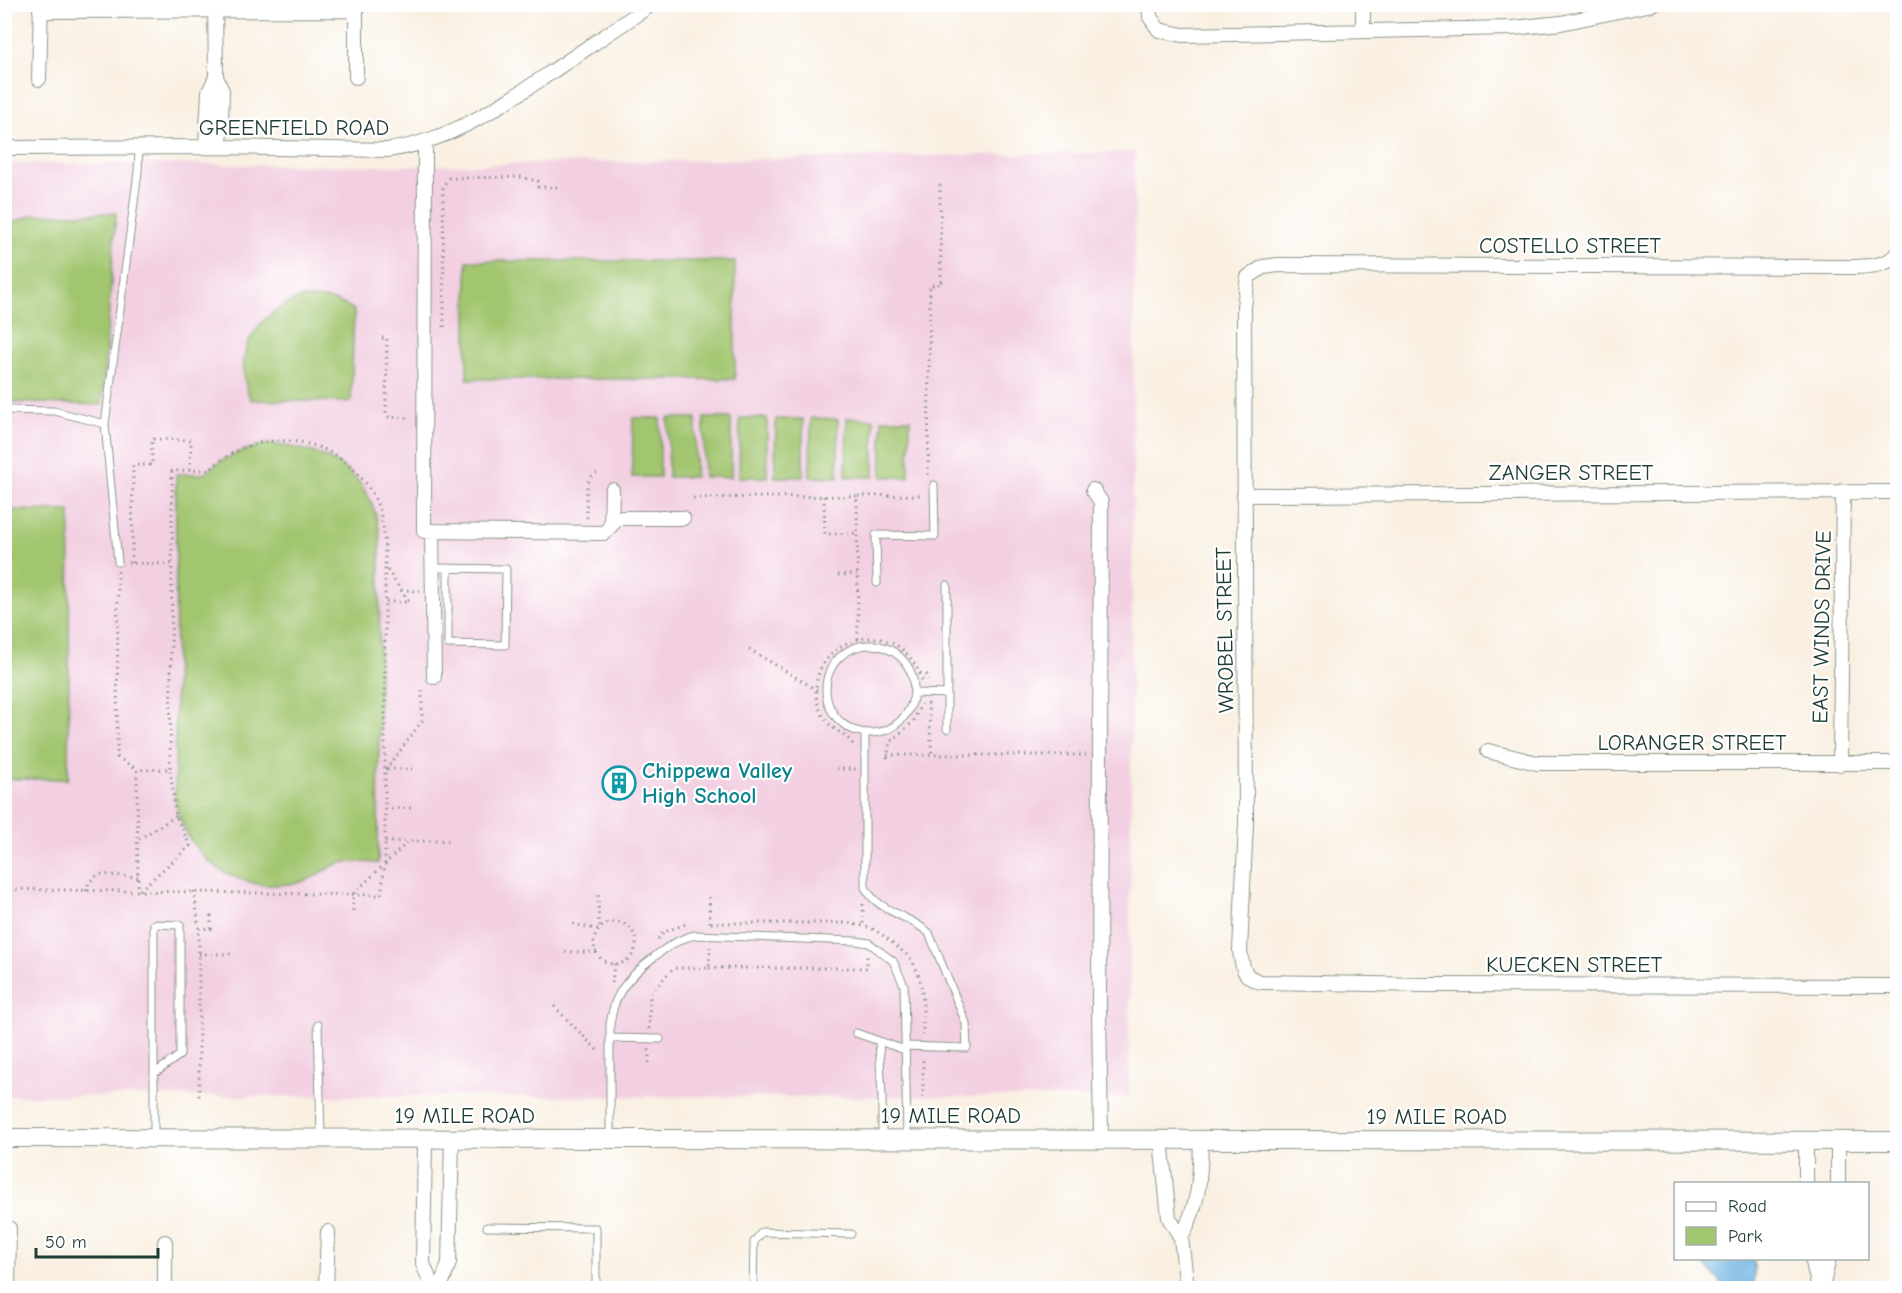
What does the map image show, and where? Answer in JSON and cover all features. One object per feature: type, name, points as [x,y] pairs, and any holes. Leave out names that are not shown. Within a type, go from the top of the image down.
[{"type":"street","name":"GREENFIELD ROAD","points":[[4,148],[213,147],[387,150],[406,147],[425,142],[466,124],[496,107],[652,4]]},
{"type":"street","points":[[1149,4],[1150,17],[1159,30],[1183,35],[1513,28],[1561,23],[1652,4]]},
{"type":"street","points":[[1363,4],[1364,31]]},
{"type":"street","points":[[213,147],[222,91],[216,77],[215,7]]},
{"type":"street","points":[[39,80],[40,8],[356,7],[356,77]]},
{"type":"street","points":[[425,142],[424,531],[604,533],[618,518],[683,518]]},
{"type":"street","name":"COSTELLO STREET","points":[[1248,277],[1263,267],[1278,265],[1856,267],[1884,263],[1895,255]]},
{"type":"street","name":"WROBEL STREET","points":[[1248,277],[1244,306],[1246,823],[1240,951],[1243,970],[1251,979]]},
{"type":"street","points":[[1093,489],[1101,502],[1099,1007],[1101,1139]]},
{"type":"street","points":[[611,525],[612,490]]},
{"type":"street","name":"EAST WINDS DRIVE","points":[[1840,764],[1843,491]]},
{"type":"street","name":"ZANGER STREET","points":[[1244,495],[1898,492]]},
{"type":"street","points":[[432,531],[433,568],[441,644],[434,677]]},
{"type":"street","name":"LORANGER STREET","points":[[1488,751],[1537,763],[1898,763]]},
{"type":"street","name":"KUECKEN STREET","points":[[1251,979],[1261,982],[1307,984],[1898,986]]},
{"type":"street","name":"19 MILE ROAD","points":[[4,1138],[1898,1141]]},
{"type":"street","points":[[425,1139],[423,1264],[433,1288]]},
{"type":"street","points":[[440,1288],[449,1263],[452,1139]]},
{"type":"street","points":[[1161,1140],[1169,1218],[1181,1238],[1187,1288]]},
{"type":"street","points":[[1181,1238],[1191,1218],[1198,1195],[1201,1140]]},
{"type":"street","points":[[1806,1141],[1806,1182]]},
{"type":"street","points":[[1838,1141],[1838,1182]]},
{"type":"street","points":[[8,1288],[9,1228]]},
{"type":"street","points":[[326,1288],[328,1232]]},
{"type":"street","points":[[165,1242],[165,1288]]},
{"type":"street","points":[[1813,1260],[1821,1288]]},
{"type":"street","points":[[1821,1288],[1828,1260]]},
{"type":"lane","points":[[118,562],[105,424],[138,172],[139,147]]},
{"type":"lane","points":[[4,410],[54,411],[105,424]]},
{"type":"lane","points":[[877,583],[876,535],[935,536],[931,484]]},
{"type":"lane","points":[[433,568],[448,568],[506,569],[506,645],[441,644],[448,568]]},
{"type":"lane","points":[[947,585],[947,729]]},
{"type":"lane","points":[[874,645],[888,648],[909,666],[914,679],[915,693],[911,707],[892,728],[879,733],[865,734],[851,730],[831,711],[826,698],[826,684],[830,671],[842,655],[861,646],[874,645]]},
{"type":"lane","points":[[915,693],[947,694]]},
{"type":"lane","points":[[856,1033],[905,1048],[967,1048],[966,1023],[929,933],[920,924],[880,905],[870,897],[865,887],[865,734]]},
{"type":"lane","points":[[154,1139],[154,924],[180,925],[180,1055],[155,1073]]},
{"type":"lane","points":[[610,1139],[610,1038],[613,1009],[619,994],[667,946],[682,938],[702,936],[856,941],[869,943],[893,961],[900,973],[905,997],[907,1139]]},
{"type":"lane","points":[[318,1025],[321,1139]]},
{"type":"lane","points":[[610,1038],[660,1040]]},
{"type":"lane","points":[[879,1041],[882,1139]]},
{"type":"lane","points":[[487,1227],[596,1228],[596,1288]]},
{"type":"lane","points":[[753,1288],[754,1242],[762,1232],[851,1234]]},
{"type":"path","points":[[444,327],[443,186],[450,178],[520,177],[538,181],[538,187],[558,188]]},
{"type":"path","points":[[931,484],[930,285],[938,285],[940,281],[940,181]]},
{"type":"path","points":[[382,338],[387,338],[386,414],[389,417],[424,418]]},
{"type":"path","points":[[132,563],[133,465],[152,465],[152,439],[191,440],[190,470]]},
{"type":"path","points":[[4,890],[381,895],[385,864],[386,770],[384,527],[375,499],[358,474],[344,461],[322,448],[285,440],[266,441],[233,452],[209,470],[172,471],[170,769],[176,816],[190,846],[138,891]]},
{"type":"path","points":[[587,532],[588,480],[592,474],[597,473]]},
{"type":"path","points":[[824,496],[825,534],[857,533]]},
{"type":"path","points":[[693,498],[857,496]]},
{"type":"path","points":[[170,769],[138,770],[117,757],[118,562],[172,564]]},
{"type":"path","points":[[385,566],[409,602],[386,602]]},
{"type":"path","points":[[838,575],[857,574]]},
{"type":"path","points":[[856,750],[850,740],[834,730],[820,709],[817,690],[818,677],[825,662],[835,650],[849,641],[865,638]]},
{"type":"path","points":[[749,649],[817,690]]},
{"type":"path","points":[[920,672],[927,675],[928,680]]},
{"type":"path","points":[[386,770],[422,721],[423,677],[434,677]]},
{"type":"path","points":[[928,702],[932,755]]},
{"type":"path","points":[[887,755],[1090,755]]},
{"type":"path","points":[[859,763],[860,769]]},
{"type":"path","points":[[386,770],[412,769]]},
{"type":"path","points":[[138,770],[138,891]]},
{"type":"path","points":[[385,808],[412,808]]},
{"type":"path","points":[[138,839],[176,816]]},
{"type":"path","points":[[353,911],[353,894],[409,841]]},
{"type":"path","points":[[385,842],[449,841]]},
{"type":"path","points":[[86,891],[89,882],[99,874],[138,877]]},
{"type":"path","points":[[194,891],[199,928],[199,1098]]},
{"type":"path","points":[[573,924],[599,930],[613,923],[625,925],[633,933],[636,945],[631,957],[627,961],[614,964],[602,959],[597,952],[595,940],[599,930],[598,895]]},
{"type":"path","points":[[709,897],[710,923]]},
{"type":"path","points":[[199,928],[211,929],[212,915]]},
{"type":"path","points":[[703,923],[844,924],[861,925],[877,930],[909,958],[918,975],[922,991],[923,1098]]},
{"type":"path","points":[[656,941],[664,932],[689,924]]},
{"type":"path","points":[[636,945],[642,947]]},
{"type":"path","points":[[710,947],[710,968]]},
{"type":"path","points":[[565,952],[597,952]]},
{"type":"path","points":[[199,954],[231,954]]},
{"type":"path","points":[[649,1063],[650,994],[674,968],[867,968],[867,954]]},
{"type":"path","points":[[614,964],[612,985],[620,977]]},
{"type":"path","points":[[554,1006],[599,1052],[599,1040]]},
{"type":"shaded area","points":[[1135,152],[1129,1097],[5,1096],[5,163],[403,166]]},
{"type":"green space","points":[[116,213],[102,405],[5,402],[5,226],[32,215]]},
{"type":"green space","points":[[467,261],[735,261],[735,379],[467,379]]},
{"type":"green space","points":[[300,298],[328,300],[354,310],[351,402],[251,400],[245,383],[243,366],[245,352],[251,338],[270,315]]},
{"type":"green space","points":[[633,418],[660,418],[660,477],[632,477]]},
{"type":"green space","points":[[668,418],[696,418],[695,477],[668,477]]},
{"type":"green space","points":[[704,418],[731,418],[731,477],[704,477]]},
{"type":"green space","points":[[740,418],[767,418],[767,477],[739,477]]},
{"type":"green space","points":[[811,418],[838,419],[838,477],[810,477]]},
{"type":"green space","points":[[847,418],[874,419],[874,477],[846,477]]},
{"type":"green space","points":[[776,419],[803,419],[803,477],[775,477]]},
{"type":"green space","points":[[882,419],[910,419],[909,477],[882,477]]},
{"type":"green space","points":[[267,444],[309,451],[343,467],[357,479],[367,495],[375,514],[380,536],[378,863],[345,862],[306,880],[278,885],[256,884],[237,878],[219,869],[203,856],[181,821],[175,799],[176,474],[204,474],[218,463],[234,455]]},
{"type":"green space","points":[[5,510],[70,511],[68,779],[5,779]]},
{"type":"water","points":[[1700,1260],[1754,1260],[1754,1288],[1726,1288]]},
{"type":"place","name":"Chippewa Valley High School","points":[[619,783]]}]
